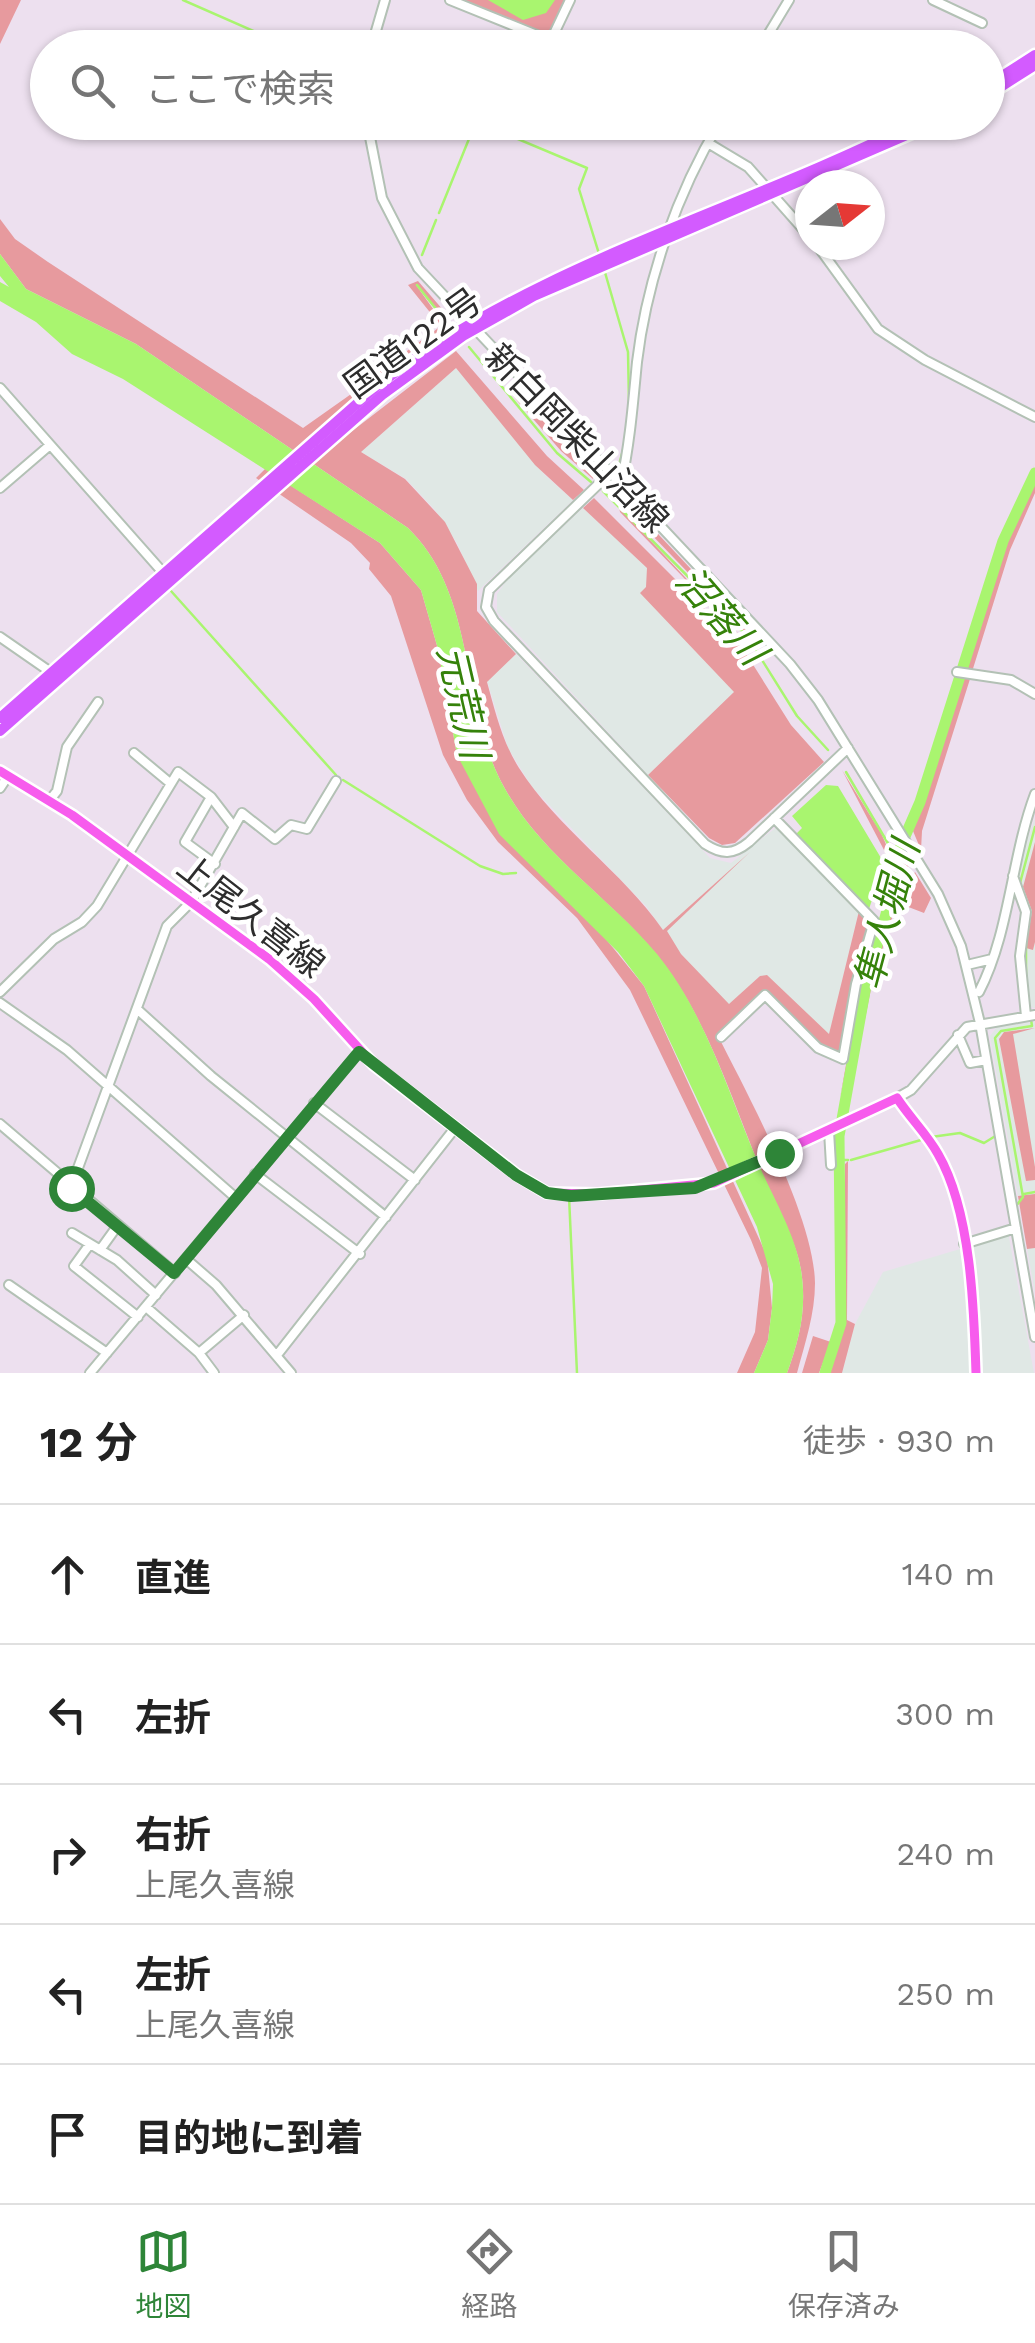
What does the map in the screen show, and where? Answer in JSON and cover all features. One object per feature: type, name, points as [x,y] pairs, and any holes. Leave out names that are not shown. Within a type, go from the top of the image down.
[{"type":"highway","points":[[1005,74],[1035,55]]},
{"type":"highway","points":[[1005,84],[1035,65]]},
{"type":"highway","name":"国道122号","points":[[769,191],[878,140]]},
{"type":"highway","name":"国道122号","points":[[0,718],[56,675],[167,578],[318,444],[376,386],[544,282],[892,140]]},
{"type":"highway","name":"国道122号","points":[[0,731],[56,675]]},
{"type":"main road","name":"上尾久喜線","points":[[4,773],[126,855],[285,972],[359,1052],[528,1184],[557,1195],[682,1189],[721,1180],[897,1098]]},
{"type":"main road","points":[[897,1098],[947,1172],[964,1244],[976,1373]]},
{"type":"street","points":[[376,30],[385,0]]},
{"type":"street","points":[[450,0],[526,30]]},
{"type":"street","points":[[556,30],[570,0]]},
{"type":"street","points":[[932,0],[982,23]]},
{"type":"street","points":[[770,30],[786,1]]},
{"type":"street","name":"新白岡柴山沼線","points":[[370,140],[376,178],[400,239],[430,284],[790,664],[848,748],[948,912],[967,966]]},
{"type":"street","points":[[622,484],[632,434],[638,361],[669,234],[689,178],[710,140]]},
{"type":"street","points":[[708,143],[748,167],[795,220]]},
{"type":"street","points":[[828,260],[878,329],[925,360],[1035,416]]},
{"type":"street","points":[[0,388],[167,578]]},
{"type":"street","points":[[0,488],[50,444]]},
{"type":"street","points":[[610,472],[496,582],[486,600],[489,614],[705,844],[732,853],[848,748]]},
{"type":"street","points":[[0,637],[56,675]]},
{"type":"street","points":[[957,672],[1011,680],[1035,694]]},
{"type":"street","points":[[48,801],[57,791],[67,746],[98,702]]},
{"type":"street","points":[[134,753],[170,783]]},
{"type":"street","points":[[0,992],[54,939],[82,922],[97,906],[178,772],[211,798],[234,828]]},
{"type":"street","points":[[0,788],[4,773]]},
{"type":"street","points":[[71,1188],[167,926],[191,902],[242,813],[275,840],[290,825],[307,829],[336,781]]},
{"type":"street","points":[[980,992],[992,959],[1012,872],[1031,820],[1035,794]]},
{"type":"street","points":[[211,798],[185,842],[215,864]]},
{"type":"street","points":[[721,1037],[764,994],[818,1048],[843,1058],[874,921],[774,818]]},
{"type":"street","points":[[897,1098],[919,1081],[958,1035],[980,1023],[1030,1015],[1020,956],[1026,912],[1012,872]]},
{"type":"street","points":[[992,959],[967,966],[1031,1296],[1035,1337]]},
{"type":"street","points":[[0,1003],[67,1050],[109,1091],[236,1198]]},
{"type":"street","points":[[138,1010],[286,1138],[386,1217]]},
{"type":"street","points":[[958,1035],[970,1063],[986,1060]]},
{"type":"street","points":[[90,1373],[359,1052]]},
{"type":"street","points":[[314,1103],[416,1180]]},
{"type":"street","points":[[0,1124],[174,1273]]},
{"type":"street","points":[[277,1354],[360,1254],[455,1128]]},
{"type":"street","points":[[831,1129],[831,1166]]},
{"type":"street","points":[[256,1174],[360,1254]]},
{"type":"street","points":[[100,1250],[118,1225]]},
{"type":"street","points":[[964,1244],[1016,1228]]},
{"type":"street","points":[[72,1232],[156,1295]]},
{"type":"street","points":[[90,1244],[74,1266],[138,1317]]},
{"type":"street","points":[[186,1259],[244,1315],[291,1373]]},
{"type":"street","points":[[9,1285],[107,1353]]},
{"type":"street","points":[[146,1307],[199,1353],[214,1373]]},
{"type":"street","points":[[199,1353],[244,1315]]},
{"type":"shaded area","points":[[0,0],[21,0],[0,44]]},
{"type":"shaded area","points":[[455,0],[567,0],[554,30],[531,30]]},
{"type":"shaded area","points":[[0,219],[15,239],[48,262],[303,428],[354,392],[364,369],[377,373],[441,326],[408,285],[418,281],[450,318],[449,322],[416,285],[446,327],[384,371],[307,440],[320,443],[317,447],[325,452],[456,351],[547,456],[584,490],[573,500],[535,465],[456,368],[361,452],[405,479],[445,522],[477,584],[477,611],[516,654],[487,682],[504,737],[519,768],[534,790],[629,888],[663,930],[750,852],[667,931],[681,954],[729,1004],[760,976],[767,975],[829,1034],[859,911],[869,922],[839,1055],[821,1047],[765,991],[718,1036],[778,1158],[812,1256],[813,1306],[797,1373],[787,1373],[803,1310],[798,1258],[705,1033],[656,954],[536,833],[504,787],[480,722],[457,618],[430,555],[408,528],[136,344],[26,289],[0,254]]},
{"type":"shaded area","points":[[456,368],[545,475],[573,500],[478,591],[457,543],[435,510],[406,479],[361,452]]},
{"type":"shaded area","points":[[512,383],[595,468],[593,479],[561,451],[506,388]]},
{"type":"shaded area","points":[[1035,463],[1002,543],[960,671],[991,565]]},
{"type":"shaded area","points":[[265,469],[380,543],[421,590],[438,649],[457,755],[644,986],[767,1256],[772,1308],[768,1340],[754,1373],[737,1373],[755,1332],[762,1268],[630,990],[577,918],[498,842],[467,800],[443,755],[391,596],[369,569],[370,563],[351,543],[256,478]]},
{"type":"shaded area","points":[[1035,479],[1035,493],[1010,550],[971,675],[964,671],[998,564]]},
{"type":"shaded area","points":[[594,498],[740,644],[791,725],[824,762],[735,843],[722,845],[709,838],[648,775],[734,692],[640,593],[646,587],[647,568],[583,508]]},
{"type":"shaded area","points":[[628,502],[753,635],[751,638],[622,504]]},
{"type":"shaded area","points":[[619,507],[747,643],[620,512]]},
{"type":"shaded area","points":[[583,508],[648,568],[746,681],[648,775],[497,612],[497,594],[507,580]]},
{"type":"shaded area","points":[[516,654],[710,858],[731,863],[778,826],[859,911],[829,1035],[760,976],[711,1023],[672,943],[646,906],[532,787],[508,748],[487,681]]},
{"type":"shaded area","points":[[962,678],[970,679],[922,831],[921,850],[913,831]]},
{"type":"shaded area","points":[[842,770],[881,833],[897,869],[867,969],[840,1098],[860,987],[894,869]]},
{"type":"shaded area","points":[[1035,818],[1033,1008],[1027,1003],[1023,956],[1028,911],[1015,875]]},
{"type":"shaded area","points":[[1035,842],[1033,950],[1026,948],[1032,911],[1023,887]]},
{"type":"shaded area","points":[[903,854],[909,864],[873,979],[849,1099],[867,987],[899,885],[899,860]]},
{"type":"shaded area","points":[[915,872],[931,898],[924,913],[898,903]]},
{"type":"shaded area","points":[[1035,1022],[1035,1294],[990,1036],[997,1027]]},
{"type":"shaded area","points":[[1035,1028],[1013,1034],[1035,1167],[1035,1180],[1026,1181],[999,1039],[1004,1032]]},
{"type":"shaded area","points":[[848,1161],[847,1320],[855,1324],[842,1373],[829,1373],[845,1320]]},
{"type":"shaded area","points":[[1035,1194],[1035,1248],[1027,1249],[1018,1196]]},
{"type":"shaded area","points":[[1008,1232],[1034,1373],[980,1373],[969,1244]]},
{"type":"shaded area","points":[[960,1249],[971,1322],[972,1373],[842,1373],[855,1324],[883,1272]]},
{"type":"shaded area","points":[[813,1336],[831,1342],[819,1373],[802,1373]]},
{"type":"water","points":[[488,0],[555,0],[546,13],[523,20]]},
{"type":"water","name":"元荒川","points":[[0,254],[26,289],[136,344],[408,528],[430,555],[457,618],[480,722],[504,787],[536,833],[657,954],[689,1002],[715,1056],[798,1256],[803,1310],[787,1373],[754,1373],[768,1340],[773,1284],[757,1227],[644,986],[618,952],[499,834],[457,755],[438,649],[421,590],[380,543],[123,379],[72,354],[36,322],[0,301],[0,282],[9,287],[0,276]]},
{"type":"water","points":[[826,785],[838,786],[884,863],[869,909],[796,834],[802,828],[792,816]]},
{"type":"waterway","points":[[183,0],[251,30]]},
{"type":"waterway","name":"沼落川","points":[[439,213],[469,140]]},
{"type":"waterway","points":[[520,140],[587,168],[579,189],[600,257]]},
{"type":"waterway","name":"沼落川","points":[[422,255],[436,220]]},
{"type":"waterway","points":[[604,269],[628,352],[629,403]]},
{"type":"waterway","name":"沼落川","points":[[417,285],[448,324]]},
{"type":"waterway","name":"沼落川","points":[[469,347],[557,453],[591,482]]},
{"type":"waterway","points":[[616,476],[623,450]]},
{"type":"waterway","name":"隼人堀川","points":[[825,1373],[841,1323],[839,1136],[867,980],[895,883],[896,857],[920,802],[1003,541],[1035,473]]},
{"type":"waterway","points":[[610,497],[614,484]]},
{"type":"waterway","name":"沼落川","points":[[603,491],[747,636],[797,716],[828,750]]},
{"type":"waterway","points":[[171,591],[336,775]]},
{"type":"waterway","name":"沼落川","points":[[846,772],[896,857]]},
{"type":"waterway","points":[[343,780],[480,866],[503,874],[516,873]]},
{"type":"waterway","points":[[1020,883],[1035,827]]},
{"type":"waterway","points":[[1026,939],[1026,981]]},
{"type":"waterway","points":[[1016,1206],[1023,1197],[995,1038],[1001,1031],[1032,1026],[1028,999]]},
{"type":"waterway","points":[[931,1137],[960,1133],[984,1143],[997,1135]]},
{"type":"waterway","points":[[851,1160],[921,1140]]},
{"type":"waterway","points":[[840,1160],[848,1160]]},
{"type":"waterway","points":[[1024,1194],[1035,1192]]},
{"type":"waterway","points":[[569,1196],[577,1373]]},
{"type":"route","points":[[71,1188],[174,1273],[359,1052],[516,1175],[547,1193],[571,1196],[695,1188],[779,1153]]}]
